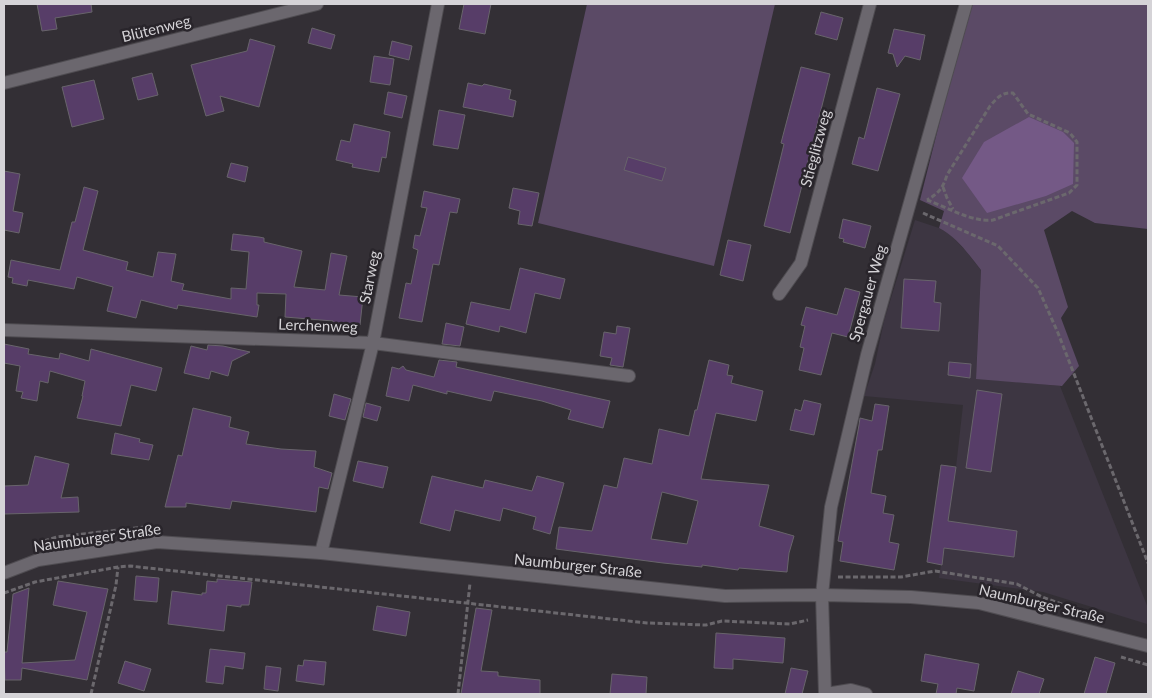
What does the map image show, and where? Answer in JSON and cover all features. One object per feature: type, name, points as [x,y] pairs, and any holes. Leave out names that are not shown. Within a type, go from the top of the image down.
[{"type":"street","name":"Blütenweg","points":[[4,83],[316,4]]},
{"type":"street","name":"Starweg","points":[[321,553],[373,343],[438,4]]},
{"type":"street","name":"Stieglitzweg","points":[[779,294],[801,263],[870,4]]},
{"type":"street","name":"Spergauer Weg","points":[[826,694],[822,595],[831,507],[867,354],[964,4]]},
{"type":"street","name":"Lerchenweg","points":[[4,330],[373,343],[629,376]]},
{"type":"street","name":"Naumburger Straße","points":[[4,573],[38,560],[157,542],[321,553],[726,596],[822,595],[911,597],[979,603],[1148,646]]},
{"type":"street","points":[[826,694],[850,690],[866,694]]},
{"type":"path","points":[[912,194],[927,200],[983,221],[993,220],[1069,192],[1077,185],[1077,142],[1070,133],[1028,114],[1013,93],[1006,92],[990,106],[947,175],[943,187],[937,194],[927,200]]},
{"type":"path","points":[[943,187],[954,210]]},
{"type":"path","points":[[908,207],[942,220],[998,246],[1038,288],[1058,333],[1148,564]]},
{"type":"path","points":[[4,593],[35,582],[130,566],[656,623],[706,625],[722,621],[790,624],[822,616]]},
{"type":"path","points":[[91,694],[116,584],[118,567]]},
{"type":"path","points":[[458,694],[472,570]]},
{"type":"path","points":[[1120,656],[1148,665]]},
{"type":"shaded area","points":[[587,4],[775,4],[714,266],[538,223]]},
{"type":"shaded area","points":[[971,4],[1148,4],[1148,229],[1095,223],[1072,211],[1044,230],[1068,307],[1061,318],[1079,366],[1062,386],[976,379],[981,270],[957,241],[939,228],[944,211],[920,200]]},
{"type":"shaded area","points":[[1029,117],[1063,132],[1074,143],[1073,184],[1046,196],[987,213],[962,178],[984,142]]},
{"type":"shaded area","points":[[915,220],[948,232],[981,270],[976,378],[1060,386],[1148,608],[1147,624],[1043,592],[939,578],[956,467],[963,405],[864,396],[875,364],[884,321]]},
{"type":"building","points":[[37,4],[91,4],[92,12],[55,18],[57,29],[42,31]]},
{"type":"building","points":[[464,4],[491,4],[485,34],[459,29]]},
{"type":"building","points":[[821,12],[843,18],[837,40],[815,34]]},
{"type":"building","points":[[312,28],[335,35],[331,49],[308,43]]},
{"type":"building","points":[[894,29],[925,35],[920,60],[905,56],[897,67],[893,54],[888,53]]},
{"type":"building","points":[[250,39],[275,46],[259,107],[220,96],[224,111],[206,116],[191,65],[247,51]]},
{"type":"building","points":[[392,41],[412,46],[409,60],[389,55]]},
{"type":"building","points":[[374,56],[394,59],[390,85],[370,82]]},
{"type":"building","points":[[801,67],[830,74],[790,233],[764,226],[784,144],[781,143]]},
{"type":"building","points":[[152,73],[158,95],[138,100],[132,78]]},
{"type":"building","points":[[94,80],[104,119],[72,127],[62,87]]},
{"type":"building","points":[[468,83],[482,86],[484,84],[511,90],[509,99],[516,101],[513,117],[463,107]]},
{"type":"building","points":[[877,88],[900,94],[878,171],[852,164],[859,137],[864,139]]},
{"type":"building","points":[[388,92],[407,96],[402,118],[384,114]]},
{"type":"building","points":[[439,110],[465,115],[458,149],[433,145]]},
{"type":"building","points":[[354,124],[390,132],[386,158],[382,157],[379,172],[352,167],[353,164],[336,160],[341,140],[350,142]]},
{"type":"building","points":[[628,157],[666,168],[662,181],[624,170]]},
{"type":"building","points":[[231,163],[248,167],[245,182],[227,177]]},
{"type":"building","points":[[4,171],[20,174],[13,211],[23,213],[19,233],[4,230]]},
{"type":"building","points":[[84,187],[98,191],[83,250],[128,262],[126,270],[153,277],[158,252],[176,254],[171,281],[184,284],[182,290],[231,299],[231,288],[246,289],[249,252],[231,250],[233,234],[264,238],[264,242],[302,251],[294,287],[325,290],[331,253],[347,256],[339,295],[363,297],[360,325],[285,317],[286,294],[257,293],[257,305],[259,305],[257,317],[178,305],[177,309],[141,300],[136,318],[107,311],[113,287],[77,277],[74,289],[28,280],[27,286],[12,283],[13,278],[8,277],[11,260],[60,270],[72,222],[75,222]]},
{"type":"building","points":[[513,188],[539,193],[532,226],[518,224],[520,211],[509,208]]},
{"type":"building","points":[[424,191],[460,199],[457,213],[450,212],[439,265],[433,264],[422,322],[399,318],[406,283],[411,284],[418,250],[413,248],[415,235],[420,236],[427,208],[421,207]]},
{"type":"building","points":[[843,219],[871,226],[865,248],[843,242],[844,239],[839,238]]},
{"type":"building","points":[[728,240],[751,245],[743,281],[720,275]]},
{"type":"building","points":[[520,268],[565,279],[560,299],[535,293],[526,333],[500,326],[499,332],[466,324],[471,302],[510,310]]},
{"type":"building","points":[[904,279],[936,281],[934,302],[941,303],[939,331],[901,328]]},
{"type":"building","points":[[845,288],[860,292],[848,337],[832,333],[821,375],[799,370],[804,348],[800,347],[805,326],[801,325],[806,307],[837,315]]},
{"type":"building","points":[[446,323],[464,327],[460,346],[442,344]]},
{"type":"building","points":[[617,326],[630,328],[623,367],[610,365],[612,358],[600,356],[604,332],[616,334]]},
{"type":"building","points":[[4,344],[29,349],[28,354],[59,359],[60,353],[89,361],[91,349],[162,368],[156,391],[131,385],[121,426],[77,418],[85,381],[50,371],[48,383],[40,381],[37,401],[21,398],[23,392],[16,391],[20,366],[4,363]]},
{"type":"building","points":[[208,345],[250,352],[232,361],[228,376],[211,371],[209,379],[184,373],[191,346],[207,350]]},
{"type":"building","points":[[439,360],[457,362],[456,367],[610,401],[603,428],[568,419],[571,410],[542,401],[494,391],[491,401],[447,391],[447,394],[413,385],[409,401],[386,396],[392,367],[399,369],[403,366],[406,370],[434,377]]},
{"type":"building","points":[[709,360],[729,365],[727,375],[733,376],[731,383],[763,391],[756,421],[716,413],[701,479],[769,485],[759,526],[794,536],[789,553],[787,572],[739,568],[738,570],[702,565],[702,567],[556,549],[559,527],[592,531],[604,485],[617,488],[624,458],[652,464],[659,429],[689,436],[695,410],[697,410]],"holes":[[[662,492],[698,501],[687,544],[651,539]]]},
{"type":"building","points":[[949,362],[971,364],[970,378],[948,375]]},
{"type":"building","points":[[977,390],[1002,394],[991,472],[966,468]]},
{"type":"building","points":[[334,394],[351,399],[345,420],[329,416]]},
{"type":"building","points":[[804,400],[821,404],[814,435],[790,430],[795,409],[801,411]]},
{"type":"building","points":[[366,403],[381,407],[377,421],[363,417]]},
{"type":"building","points":[[875,404],[889,406],[882,450],[878,450],[871,493],[886,496],[883,513],[894,515],[889,542],[899,544],[894,570],[840,561],[843,542],[838,541],[860,418],[872,421]]},
{"type":"building","points":[[193,408],[231,417],[229,427],[249,432],[246,444],[316,451],[314,467],[332,473],[328,489],[319,487],[316,512],[232,501],[230,509],[186,503],[186,507],[165,507],[178,455],[182,456]]},
{"type":"building","points":[[115,433],[140,439],[139,442],[153,445],[149,460],[111,454]]},
{"type":"building","points":[[35,456],[69,464],[61,498],[78,497],[79,512],[4,514],[4,486],[28,485]]},
{"type":"building","points":[[358,461],[388,467],[383,488],[353,481]]},
{"type":"building","points":[[941,465],[956,467],[948,521],[1017,531],[1014,557],[944,548],[942,565],[927,562]]},
{"type":"building","points":[[432,476],[483,488],[485,480],[532,491],[537,476],[564,483],[550,534],[533,529],[536,517],[503,508],[500,521],[455,510],[450,531],[420,523]]},
{"type":"building","points":[[136,576],[159,578],[157,602],[134,600]]},
{"type":"building","points":[[217,579],[252,582],[249,605],[241,605],[241,607],[227,605],[224,631],[168,624],[172,591],[202,595],[202,593],[206,593],[207,581],[217,582]]},
{"type":"building","points":[[58,581],[108,589],[87,680],[22,668],[21,680],[5,680],[4,652],[7,652],[13,594],[29,588],[22,663],[75,660],[87,612],[53,605]]},
{"type":"building","points":[[377,606],[410,612],[406,636],[373,630]]},
{"type":"building","points":[[476,608],[492,610],[481,671],[498,672],[498,676],[540,680],[540,694],[461,694]]},
{"type":"building","points":[[716,633],[785,638],[783,663],[733,659],[733,669],[714,668]]},
{"type":"building","points":[[210,649],[245,653],[243,669],[225,666],[223,684],[206,682]]},
{"type":"building","points":[[925,654],[979,664],[974,691],[957,688],[956,694],[936,694],[938,684],[921,681]]},
{"type":"building","points":[[1095,657],[1115,663],[1106,694],[1084,694]]},
{"type":"building","points":[[304,660],[326,662],[324,685],[296,681],[298,665],[303,666]]},
{"type":"building","points":[[125,661],[151,669],[144,691],[118,683]]},
{"type":"building","points":[[266,666],[281,668],[278,691],[264,689]]},
{"type":"building","points":[[791,668],[808,671],[802,694],[785,694]]},
{"type":"building","points":[[1018,671],[1044,679],[1039,694],[1011,694]]},
{"type":"building","points":[[612,674],[647,677],[646,694],[610,694]]}]
